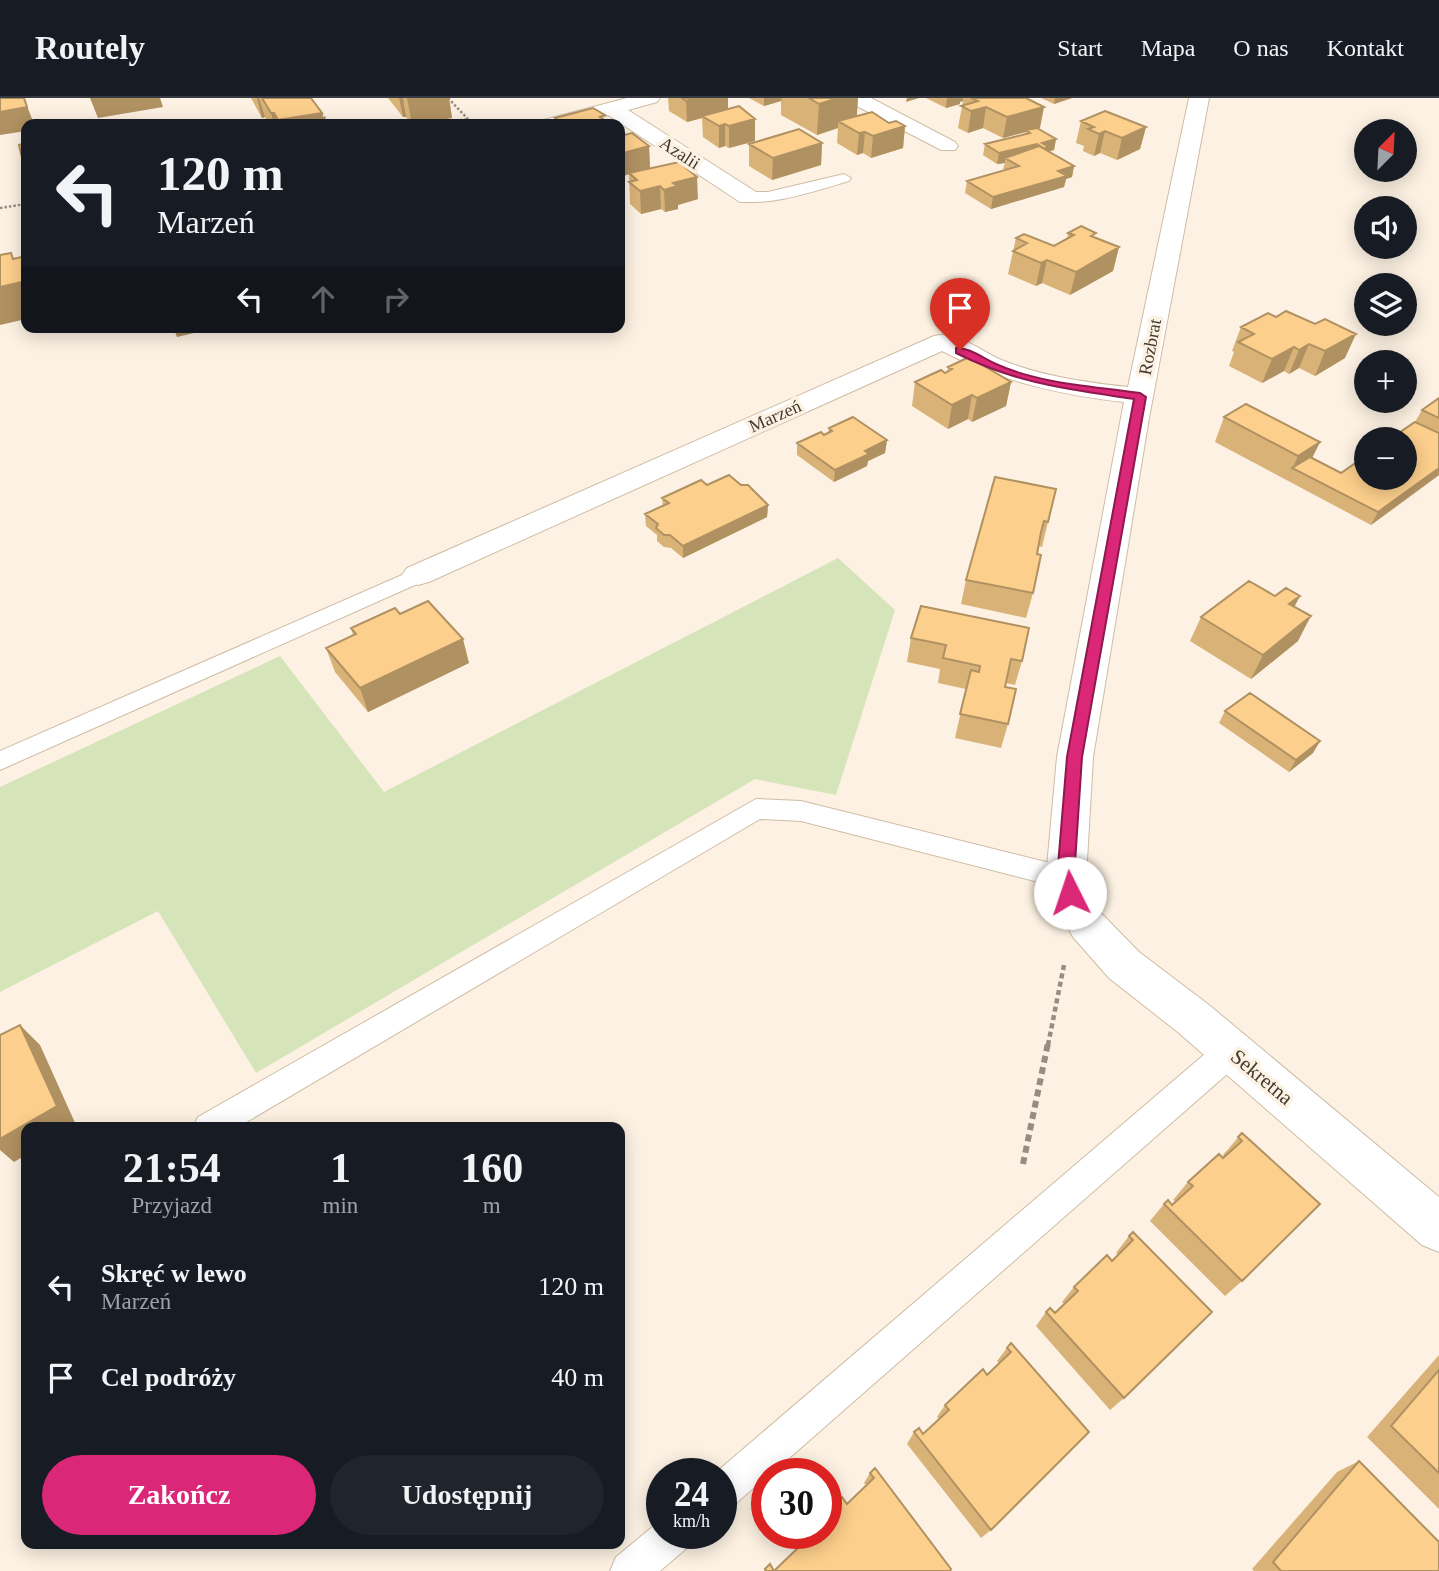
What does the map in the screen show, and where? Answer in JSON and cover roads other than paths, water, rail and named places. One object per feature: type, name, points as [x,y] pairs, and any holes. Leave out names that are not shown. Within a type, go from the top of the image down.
[{"type":"street","points":[[570,119],[650,98]]},
{"type":"street","points":[[856,98],[948,146]]},
{"type":"street","name":"Rozbrat","points":[[1087,925],[1070,893],[1066,878],[1074,757],[1140,397],[1199,98]]},
{"type":"street","name":"Azalii","points":[[611,108],[748,197]]},
{"type":"street","name":"Marzeń","points":[[418,575],[943,341],[977,360],[1015,375],[1061,386],[1140,397]]},
{"type":"street","name":"Sekretna","points":[[1087,925],[1124,965],[1231,1051],[1439,1228]]},
{"type":"lane","points":[[748,197],[768,198],[844,178]]},
{"type":"lane","points":[[0,761],[418,575]]},
{"type":"lane","points":[[218,1122],[756,809],[801,811],[1066,878]]},
{"type":"lane","points":[[737,1478],[1231,1051]]},
{"type":"lane","points":[[630,1571],[655,1549]]}]
